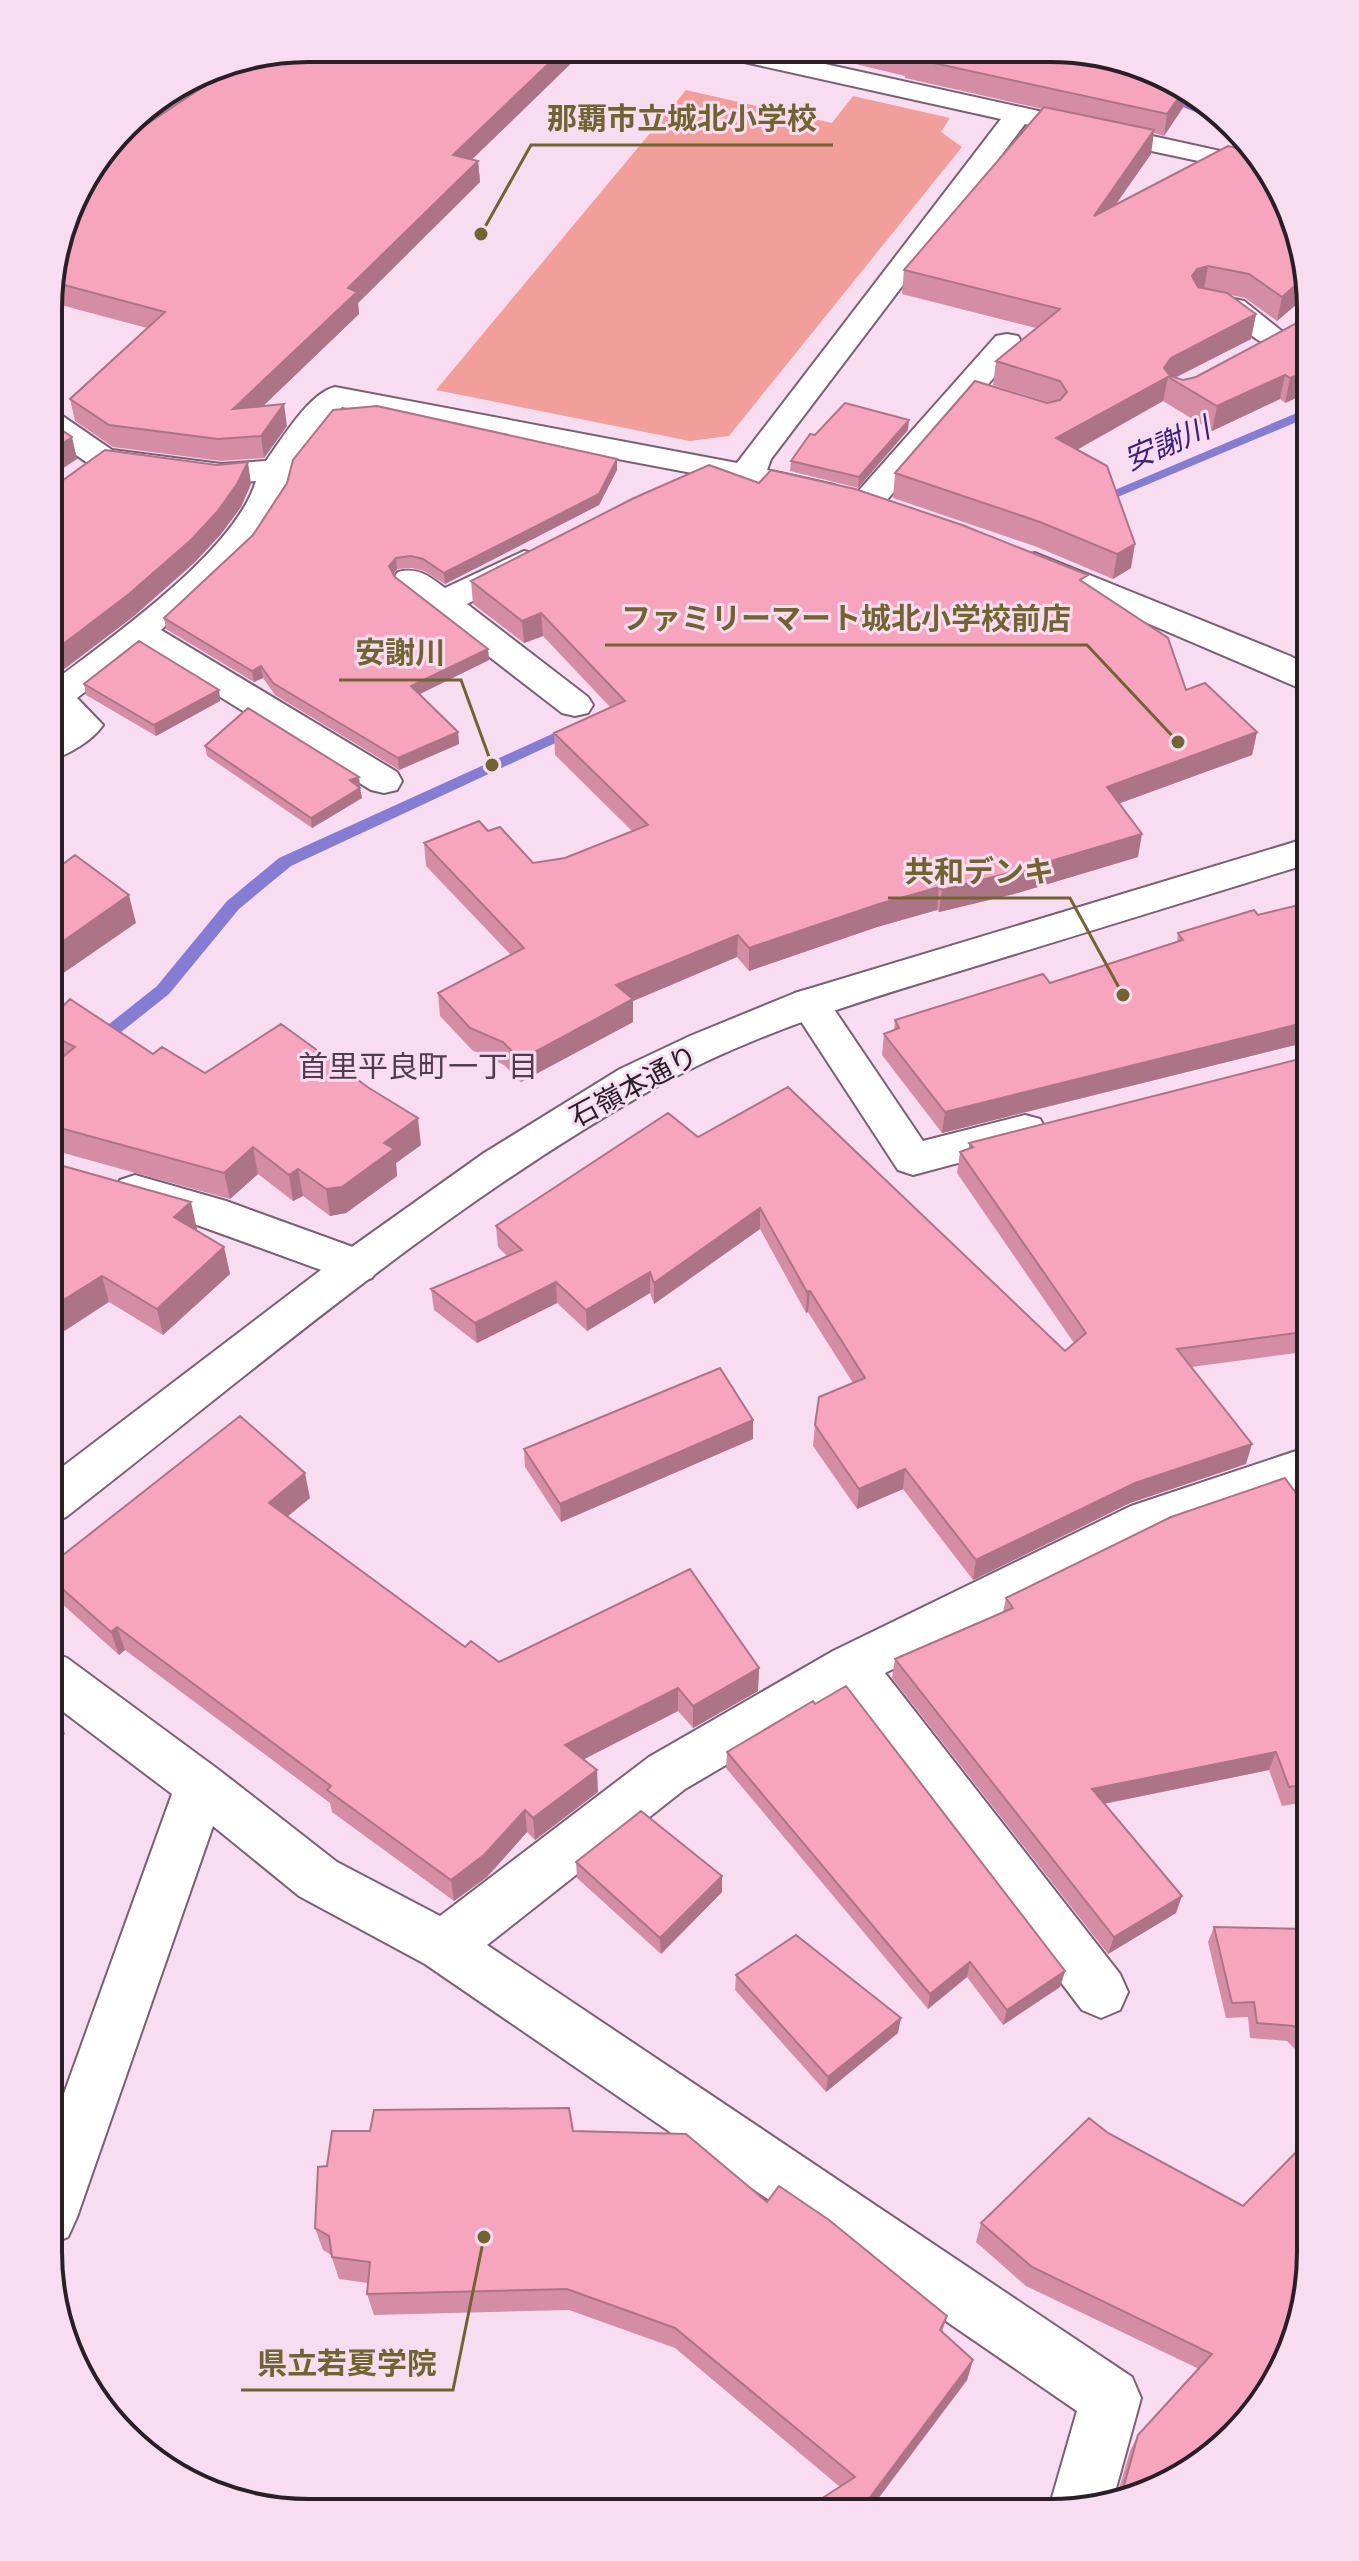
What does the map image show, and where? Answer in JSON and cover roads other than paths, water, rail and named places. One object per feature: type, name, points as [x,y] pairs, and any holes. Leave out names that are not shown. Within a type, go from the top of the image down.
[{"type":"street","points":[[783,62],[1251,166]]},
{"type":"street","points":[[749,474],[764,445],[1019,114]]},
{"type":"street","points":[[1205,302],[1233,307],[1277,338]]},
{"type":"street","points":[[62,692],[139,632],[250,529],[273,491],[276,470],[306,428],[335,396],[749,474],[880,507],[979,394],[1007,343]]},
{"type":"street","points":[[62,430],[103,459],[221,474],[276,470]]},
{"type":"street","points":[[71,480],[103,459]]},
{"type":"street","points":[[666,487],[708,466]]},
{"type":"street","points":[[443,602],[555,545]]},
{"type":"street","points":[[1007,551],[1297,674]]},
{"type":"street","points":[[410,579],[575,705]]},
{"type":"street","points":[[139,632],[384,781]]},
{"type":"street","points":[[62,704],[85,725],[62,740]]},
{"type":"street","name":"石嶺本通り","points":[[62,1493],[357,1266],[567,1119],[635,1080],[704,1046],[809,1003],[1297,854]]},
{"type":"street","points":[[809,1003],[913,1159],[1066,1120]]},
{"type":"street","points":[[94,1180],[211,1213],[357,1266]]},
{"type":"street","points":[[444,1946],[667,1773],[850,1666],[1148,1520],[1296,1471]]},
{"type":"street","points":[[850,1666],[1101,1992]]},
{"type":"street","points":[[62,1683],[201,1786],[318,1879],[444,1946],[1111,2398],[1083,2497]]},
{"type":"street","points":[[62,2178],[201,1786]]},
{"type":"waterway","points":[[1164,96],[1192,108]]},
{"type":"waterway","name":"安謝川","points":[[1096,501],[1297,417]]},
{"type":"waterway","name":"安謝川","points":[[95,1044],[163,990],[233,905],[285,862],[574,729]]},
{"type":"place","name":"那覇市立城北小学校","points":[[481,234]]},
{"type":"place","name":"ファミリーマート城北小学校前店","points":[[1178,742]]},
{"type":"place","name":"安謝川","points":[[492,765]]},
{"type":"place","name":"共和デンキ","points":[[1123,995]]},
{"type":"place","name":"県立若夏学院","points":[[484,2237]]},
{"type":"district","name":"首里平良町一丁目","points":[[418,1065]]}]
